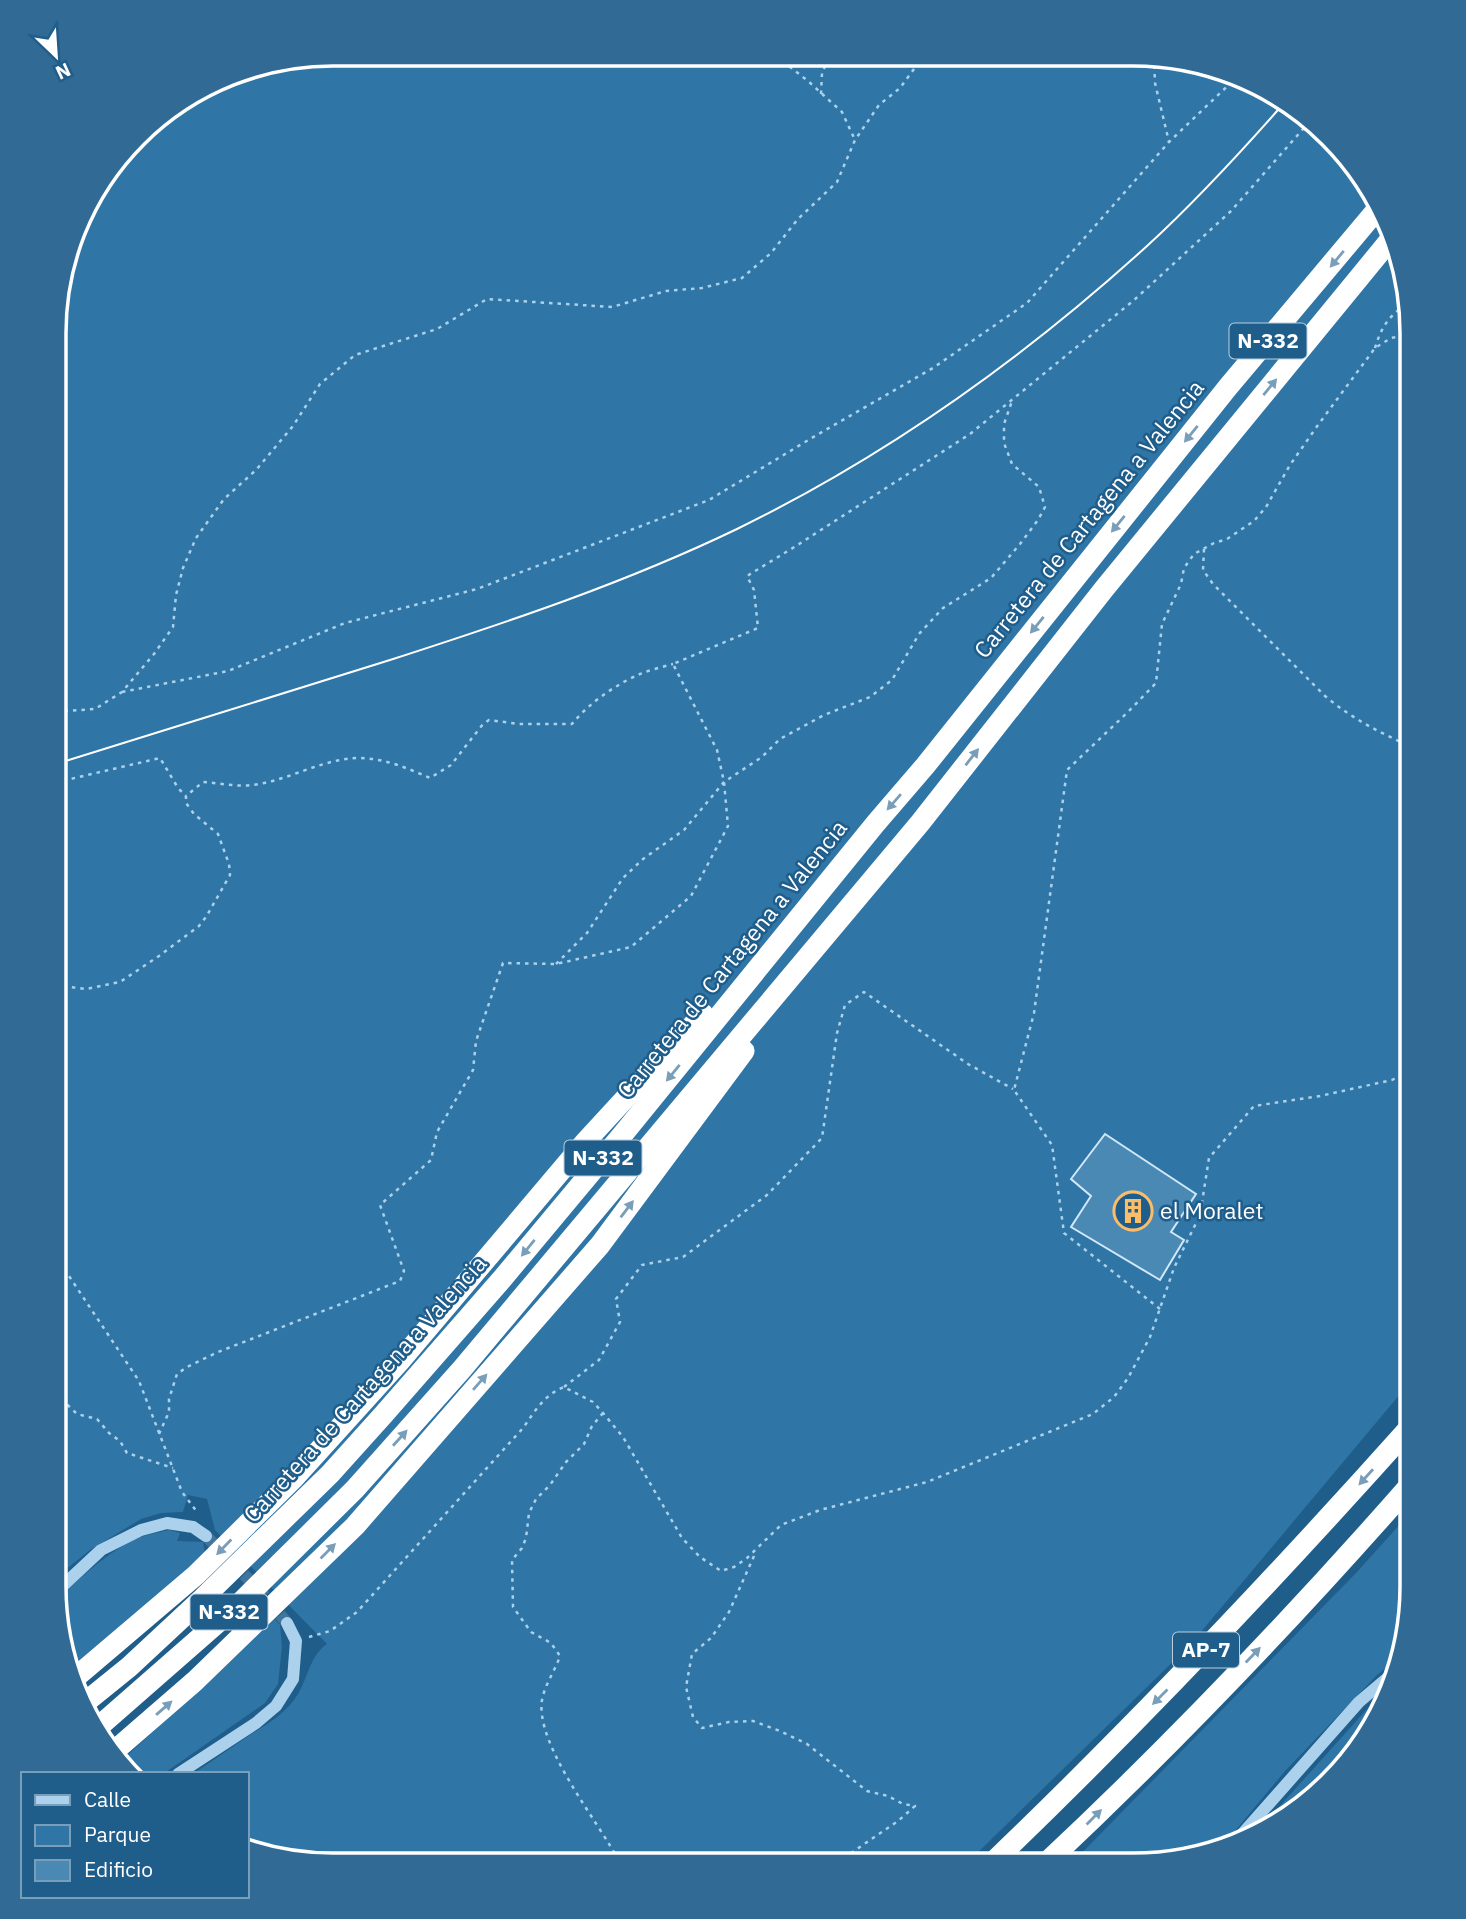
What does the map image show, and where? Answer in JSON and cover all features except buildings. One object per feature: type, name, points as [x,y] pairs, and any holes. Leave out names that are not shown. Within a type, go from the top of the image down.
[{"type":"highway","name":"Carretera de Cartagena a Valencia","points":[[91,1698],[129,1667],[211,1591],[330,1474],[502,1279],[925,766],[1228,387],[1372,215]]},
{"type":"highway","name":"N-332","points":[[103,1721],[241,1601],[355,1489],[462,1369],[919,823],[1104,589],[1385,246]]},
{"type":"highway","points":[[81,1673],[196,1575],[294,1478],[400,1361],[586,1141],[690,1029],[797,905],[876,823]]},
{"type":"highway","name":"N-332","points":[[120,1746],[195,1681],[355,1525],[591,1255],[677,1142],[847,907]]},
{"type":"highway","name":"AP-7","points":[[1002,1853],[1174,1683],[1400,1438]]},
{"type":"highway","name":"AP-7","points":[[1056,1853],[1259,1650],[1400,1496]]},
{"type":"street","points":[[66,1583],[101,1550],[141,1530],[167,1523],[193,1527],[206,1536]]},
{"type":"street","points":[[181,1772],[256,1723],[276,1706],[293,1679],[296,1641],[287,1623]]},
{"type":"street","points":[[1250,1826],[1359,1702],[1381,1684]]},
{"type":"path","points":[[789,66],[842,112],[855,140]]},
{"type":"path","points":[[821,94],[825,66]]},
{"type":"path","points":[[66,711],[95,709],[122,692],[173,627],[176,595],[183,568],[196,538],[225,499],[256,470],[293,426],[320,384],[355,355],[437,329],[487,299],[612,307],[666,291],[702,288],[742,278],[771,253],[798,219],[837,182],[855,140],[879,105],[900,88],[917,66]]},
{"type":"path","points":[[1154,67],[1155,83],[1169,142]]},
{"type":"path","points":[[122,692],[228,671],[345,623],[477,589],[709,500],[933,368],[1027,303],[1169,142],[1229,85]]},
{"type":"path","points":[[186,796],[203,782],[253,785],[349,758],[395,763],[430,778],[451,765],[489,719],[519,724],[572,724],[580,714],[610,691],[641,674],[673,664],[758,628],[754,590],[747,576],[970,433],[1133,301],[1231,211],[1303,129]]},
{"type":"path","points":[[1014,1090],[1034,1013],[1067,770],[1156,683],[1162,624],[1181,584],[1184,568],[1194,554],[1214,542],[1227,539],[1254,521],[1266,508],[1290,465],[1375,348],[1389,317],[1398,310]]},
{"type":"path","points":[[1375,348],[1391,338],[1400,336]]},
{"type":"path","points":[[556,964],[587,933],[623,877],[684,830],[724,782],[762,757],[780,739],[824,715],[870,697],[892,680],[919,634],[943,608],[991,578],[1020,544],[1045,507],[1039,487],[1012,464],[1003,443],[1004,424],[1013,398]]},
{"type":"path","points":[[1204,549],[1203,570],[1213,584],[1325,696],[1381,734],[1400,742]]},
{"type":"path","points":[[159,1434],[169,1412],[169,1399],[177,1374],[187,1367],[242,1342],[401,1281],[404,1271],[380,1205],[431,1160],[437,1132],[473,1070],[476,1041],[503,963],[556,964],[631,947],[691,896],[728,826],[724,782],[717,750],[673,664]]},
{"type":"path","points":[[66,780],[160,758],[186,796],[186,803],[194,814],[218,834],[229,864],[230,875],[199,926],[159,956],[120,982],[86,989],[66,986]]},
{"type":"path","points":[[296,1641],[330,1631],[357,1612],[552,1391],[564,1387],[599,1360],[620,1322],[616,1299],[642,1265],[684,1257],[766,1195],[822,1138],[837,1032],[845,1005],[864,992],[968,1064],[1014,1090],[1052,1145],[1064,1233],[1160,1309]]},
{"type":"path","points":[[564,1387],[593,1402],[623,1437],[682,1538],[700,1557],[720,1571],[734,1567],[781,1525],[820,1510],[927,1482],[1093,1415],[1114,1397],[1128,1378],[1150,1337],[1174,1268],[1200,1215],[1209,1158],[1254,1107],[1320,1096],[1392,1080],[1400,1076]]},
{"type":"path","points":[[66,1272],[138,1381],[183,1492],[197,1512],[193,1527]]},
{"type":"path","points":[[66,1404],[77,1414],[97,1419],[120,1441],[127,1453],[173,1468]]},
{"type":"path","points":[[603,1413],[592,1426],[584,1444],[536,1499],[529,1513],[526,1538],[512,1560],[511,1596],[513,1607],[531,1632],[551,1643],[560,1656],[546,1685],[542,1721],[549,1743],[563,1770],[615,1853]]},
{"type":"path","points":[[754,1556],[729,1612],[711,1638],[692,1654],[685,1687],[693,1717],[702,1728],[729,1722],[753,1721],[780,1731],[807,1744],[867,1791],[915,1807],[851,1853]]},
{"type":"green space","points":[[333,66],[1150,67],[1202,76],[1235,87],[1281,111],[1309,133],[1355,185],[1372,215],[1390,264],[1399,316],[1400,1394],[1190,1645],[977,1853],[316,1852],[248,1838],[248,1772],[196,1772],[284,1711],[299,1693],[316,1656],[327,1644],[215,1530],[207,1499],[188,1495],[183,1512],[161,1513],[141,1519],[90,1550],[66,1569],[66,333],[72,281],[87,231],[111,185],[133,157],[185,111],[215,94],[264,76]]},
{"type":"green space","points":[[1400,1524],[1399,1603],[1386,1667],[1285,1771],[1234,1832],[1168,1850],[1082,1853],[1357,1572]]},
{"type":"green space","points":[[169,1530],[180,1533],[177,1541],[203,1542],[205,1553],[163,1593],[78,1663],[69,1621],[66,1591],[113,1552],[141,1537]]},
{"type":"green space","points":[[275,1619],[280,1625],[282,1646],[278,1684],[265,1703],[166,1772],[143,1772],[128,1755]]},
{"type":"green space","points":[[1371,1705],[1355,1734],[1333,1762],[1309,1786],[1275,1812]]},
{"type":"tunnel","points":[[206,1536],[263,1594],[287,1623]]},
{"type":"tram line","points":[[66,761],[390,660],[566,600],[695,549],[792,500],[900,437],[1003,366],[1052,327],[1165,229],[1278,109]]},
{"type":"place","name":"el Moralet","points":[[1133,1211]]}]
